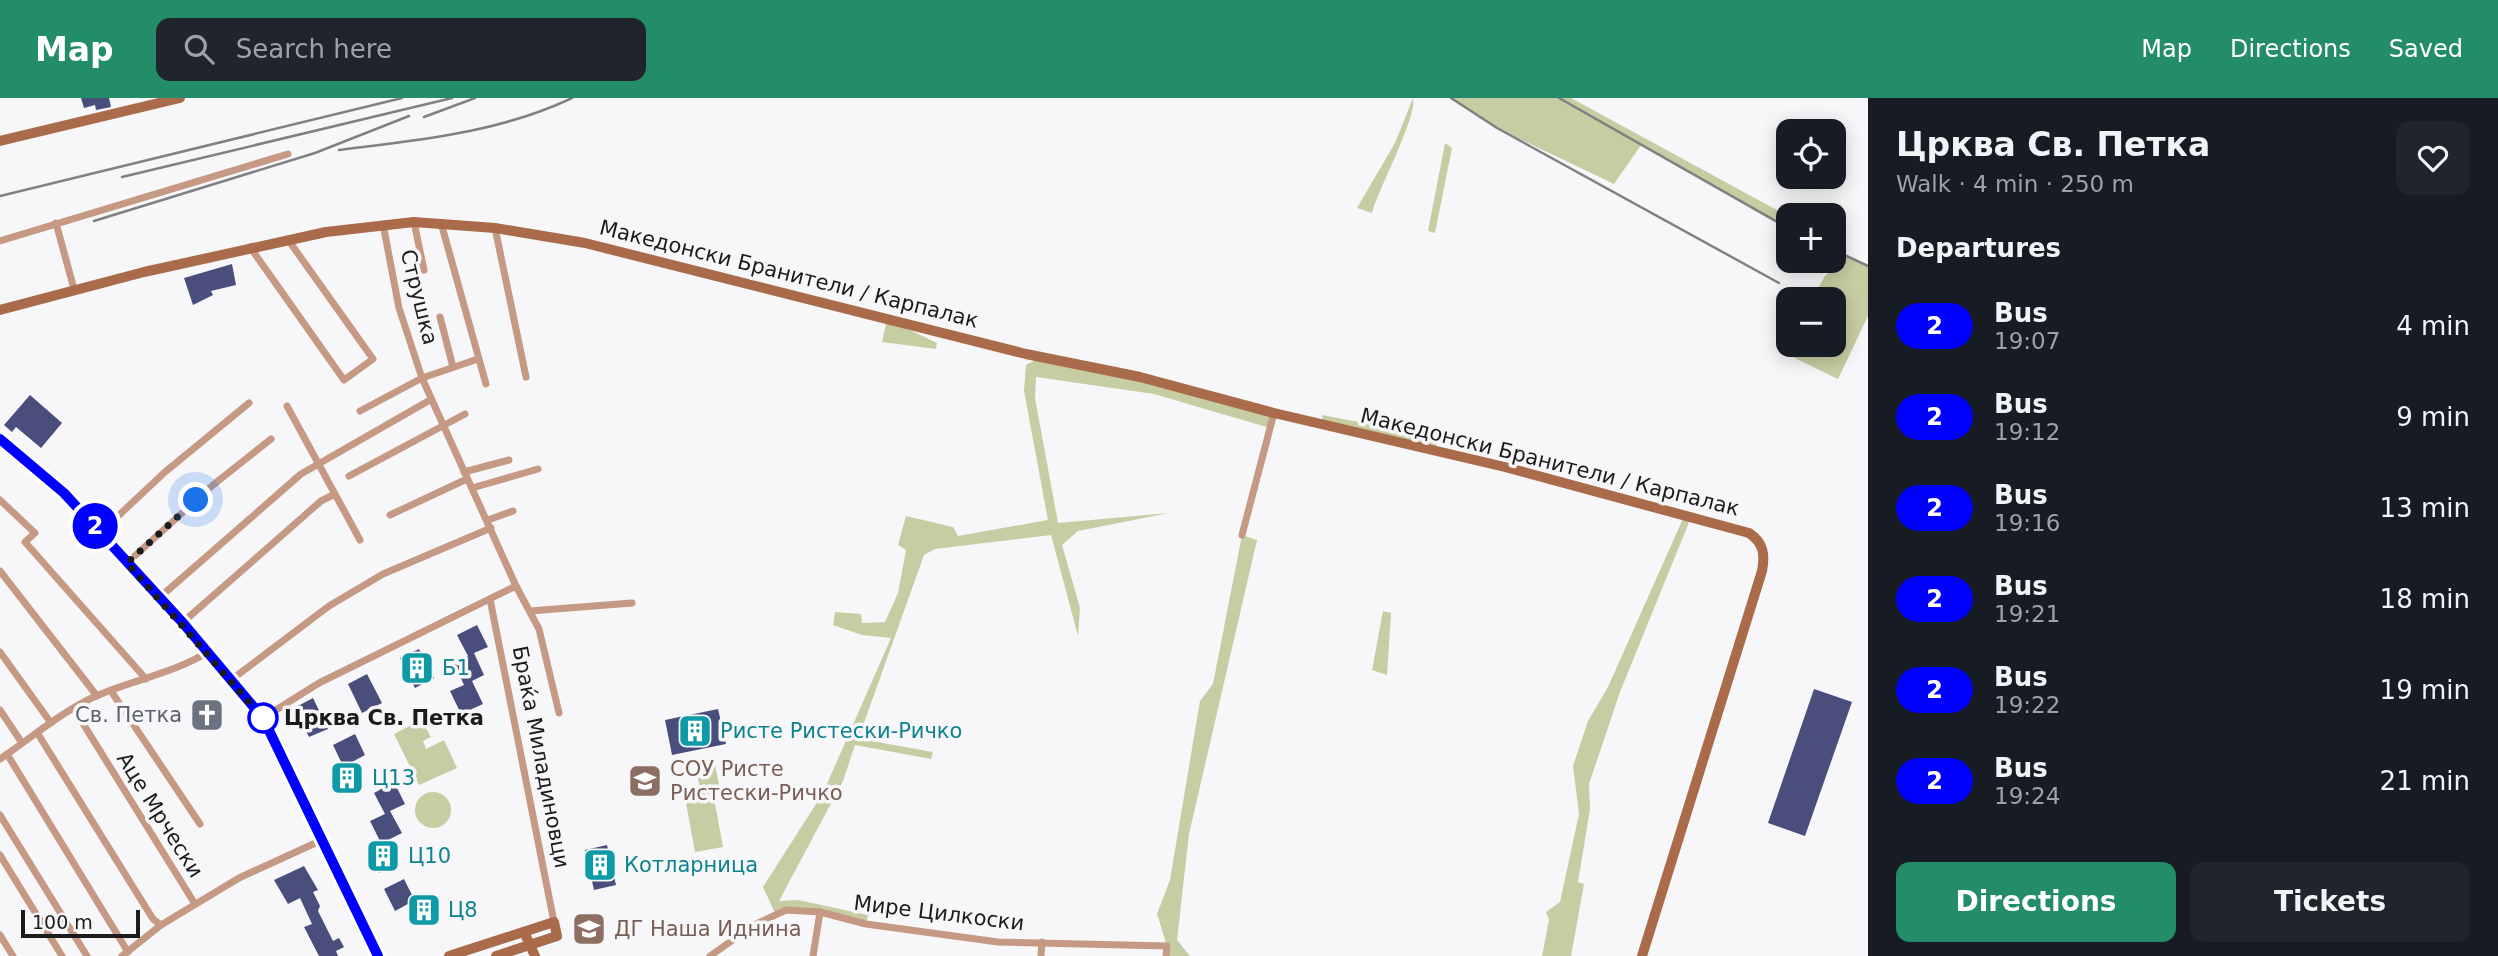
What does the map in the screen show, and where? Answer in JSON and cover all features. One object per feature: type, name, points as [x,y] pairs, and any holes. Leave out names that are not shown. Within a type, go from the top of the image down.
[{"type":"main road","points":[[0,141],[180,98]]},
{"type":"main road","name":"Македонски Бранители / Карпалак","points":[[0,310],[74,289],[250,247],[383,224],[414,222],[495,228],[611,249],[1026,354],[1140,377],[1274,414],[1505,467],[1692,515],[1756,538],[1764,551],[1762,571],[1642,956]]},
{"type":"main road","points":[[0,439],[64,493],[101,532],[263,718],[378,956]]},
{"type":"main road","points":[[449,956],[554,922],[557,936],[496,956]]},
{"type":"main road","points":[[524,932],[535,956]]},
{"type":"street","points":[[0,241],[288,154]]},
{"type":"street","name":"Струшка","points":[[414,222],[424,270]]},
{"type":"street","points":[[56,223],[74,289]]},
{"type":"street","name":"Струшка","points":[[441,223],[486,384]]},
{"type":"street","name":"Струшка","points":[[383,224],[399,308],[422,378],[516,586],[539,629],[559,713]]},
{"type":"street","points":[[495,228],[526,377]]},
{"type":"street","points":[[250,247],[344,380],[373,359],[289,241]]},
{"type":"street","name":"Струшка","points":[[440,317],[453,367]]},
{"type":"street","name":"Струшка","points":[[360,411],[422,378],[478,359]]},
{"type":"street","points":[[159,598],[301,474],[430,400]]},
{"type":"street","points":[[101,532],[165,472],[249,403]]},
{"type":"street","points":[[287,406],[360,540]]},
{"type":"street","points":[[349,477],[465,414]]},
{"type":"street","points":[[1242,535],[1274,414]]},
{"type":"street","points":[[127,563],[213,485],[271,439]]},
{"type":"street","points":[[390,515],[466,475],[509,460]]},
{"type":"street","points":[[472,488],[538,468]]},
{"type":"street","points":[[183,623],[321,502],[335,494]]},
{"type":"street","points":[[0,500],[35,533],[25,542],[146,679]]},
{"type":"street","points":[[231,680],[329,606],[383,574],[513,511]]},
{"type":"street","points":[[0,571],[97,696]]},
{"type":"street","points":[[263,718],[319,683],[516,586]]},
{"type":"street","name":"Браќа Миладиновци","points":[[490,599],[554,922]]},
{"type":"street","points":[[530,611],[632,603]]},
{"type":"street","points":[[0,652],[51,723]]},
{"type":"street","points":[[208,652],[146,679],[97,696],[51,723],[3,757],[125,954],[161,925],[226,889],[239,878],[322,840]]},
{"type":"street","points":[[111,691],[200,824]]},
{"type":"street","name":"Аце Мрчески","points":[[74,709],[195,904]]},
{"type":"street","points":[[0,710],[22,743]]},
{"type":"street","points":[[38,734],[153,919],[161,925]]},
{"type":"street","points":[[0,815],[87,956]]},
{"type":"street","points":[[0,855],[62,956]]},
{"type":"street","name":"Мире Цилкоски","points":[[710,956],[754,925],[786,910],[820,912],[866,925],[998,942],[1167,946],[1166,956]]},
{"type":"street","points":[[813,956],[820,912]]},
{"type":"street","points":[[0,935],[13,956]]},
{"type":"street","points":[[1041,956],[1042,942]]},
{"type":"street","points":[[1084,956],[1086,946]]},
{"type":"green space","points":[[1413,98],[1410,120],[1372,213],[1357,208],[1395,143]]},
{"type":"green space","points":[[1451,98],[1571,98],[1776,209],[1776,221],[1641,145],[1614,184],[1497,128]]},
{"type":"green space","points":[[1445,143],[1452,148],[1435,233],[1428,231]]},
{"type":"green space","points":[[1846,254],[1868,266],[1868,316],[1838,379],[1792,357],[1846,357],[1846,287],[1819,287],[1828,273],[1846,273]]},
{"type":"green space","points":[[887,319],[937,343],[936,349],[882,342]]},
{"type":"green space","points":[[1042,357],[1274,413],[1270,428],[1154,394],[1036,377],[1035,398],[1058,523],[1169,513],[1078,531],[1062,545],[1080,608],[1078,636],[1051,535],[935,549],[924,555],[860,734],[861,739],[933,752],[931,759],[855,745],[843,781],[779,901],[798,900],[868,915],[866,924],[809,911],[787,911],[776,915],[763,887],[823,793],[891,638],[862,635],[833,625],[835,612],[861,614],[862,623],[885,622],[898,593],[906,550],[898,545],[906,516],[953,527],[958,536],[1048,520],[1024,391],[1026,365]]},
{"type":"green space","points":[[1322,415],[1437,437],[1436,450],[1323,424]]},
{"type":"green space","points":[[1685,514],[1692,515],[1620,692],[1589,784],[1590,809],[1578,882],[1584,884],[1571,956],[1542,956],[1549,920],[1546,912],[1560,902],[1579,814],[1573,766],[1588,721],[1608,687]]},
{"type":"green space","points":[[1242,535],[1257,540],[1189,834],[1177,940],[1190,956],[1166,956],[1167,946],[1157,914],[1170,880],[1200,701],[1213,684]]},
{"type":"green space","points":[[1383,611],[1391,613],[1387,675],[1372,670]]},
{"type":"green space","points":[[421,720],[431,737],[423,741],[426,749],[444,740],[457,768],[419,785],[394,734]]},
{"type":"green space","points":[[714,761],[721,793],[702,797],[695,765]]},
{"type":"green space","points":[[433,792],[446,797],[451,810],[446,823],[433,828],[420,823],[415,810],[420,797]]},
{"type":"green space","points":[[714,798],[723,847],[695,852],[686,803]]},
{"type":"building","points":[[81,98],[109,98],[111,107],[96,110],[95,105],[84,108]]},
{"type":"building","points":[[232,264],[236,285],[211,291],[213,295],[193,305],[184,278]]},
{"type":"building","points":[[30,395],[62,423],[41,448],[16,427],[12,432],[4,425]]},
{"type":"building","points":[[477,625],[488,647],[474,653],[484,675],[472,681],[483,704],[461,714],[450,691],[464,685],[454,663],[468,656],[457,635]]},
{"type":"building","name":"Б1","points":[[419,649],[434,678],[415,688],[400,658]]},
{"type":"building","points":[[367,674],[382,703],[362,713],[348,684]]},
{"type":"building","points":[[1814,689],[1852,702],[1805,836],[1768,823]]},
{"type":"building","points":[[313,698],[328,729],[309,737],[294,708]]},
{"type":"building","name":"Св. Петка","points":[[212,700],[221,718],[202,727],[200,722],[196,724],[191,716],[196,713],[195,710]]},
{"type":"building","name":"Ристе Ристески-Ричко","points":[[718,709],[726,744],[672,755],[665,720]]},
{"type":"building","points":[[355,734],[365,755],[352,762],[363,784],[342,794],[331,772],[343,766],[333,745]]},
{"type":"building","points":[[394,782],[405,804],[390,811],[402,833],[388,840],[399,862],[379,873],[367,850],[381,843],[370,821],[385,814],[374,793]]},
{"type":"building","name":"Котларница","points":[[607,845],[616,885],[594,890],[585,850]]},
{"type":"building","points":[[304,866],[318,890],[313,892],[320,906],[318,911],[333,941],[339,938],[344,947],[336,951],[338,956],[319,956],[304,927],[312,924],[300,898],[288,904],[274,880]]},
{"type":"building","points":[[404,879],[415,901],[429,894],[440,916],[420,926],[408,904],[395,911],[384,889]]},
{"type":"railway","points":[[0,196],[402,98]]},
{"type":"railway","points":[[122,177],[452,98]]},
{"type":"railway","points":[[424,117],[475,98]]},
{"type":"railway","points":[[339,150],[487,127],[544,110],[572,98]]},
{"type":"railway","points":[[1451,98],[1497,128],[1779,283]]},
{"type":"railway","points":[[1559,98],[1776,221]]},
{"type":"railway","points":[[94,221],[315,153],[409,116]]},
{"type":"railway","points":[[1846,256],[1868,266]]},
{"type":"bus line","name":"2","points":[[0,439],[64,493],[101,532],[263,718],[378,956]]},
{"type":"place","name":"Б1","points":[[417,668]]},
{"type":"place","name":"Св. Петка","points":[[207,715]]},
{"type":"place","name":"Црква Св. Петка","points":[[263,718]]},
{"type":"place","name":"Ристе Ристески-Ричко","points":[[695,731]]},
{"type":"place","name":"Ц13","points":[[347,778]]},
{"type":"place","name":"СОУ Ристе Ристески-Ричко","points":[[645,781]]},
{"type":"place","name":"Ц10","points":[[383,856]]},
{"type":"place","name":"Котларница","points":[[600,865]]},
{"type":"place","name":"Ц8","points":[[424,910]]},
{"type":"place","name":"ДГ Наша Иднина","points":[[589,929]]},
{"type":"route","points":[[196,500],[127,563],[183,623],[263,718]]}]
